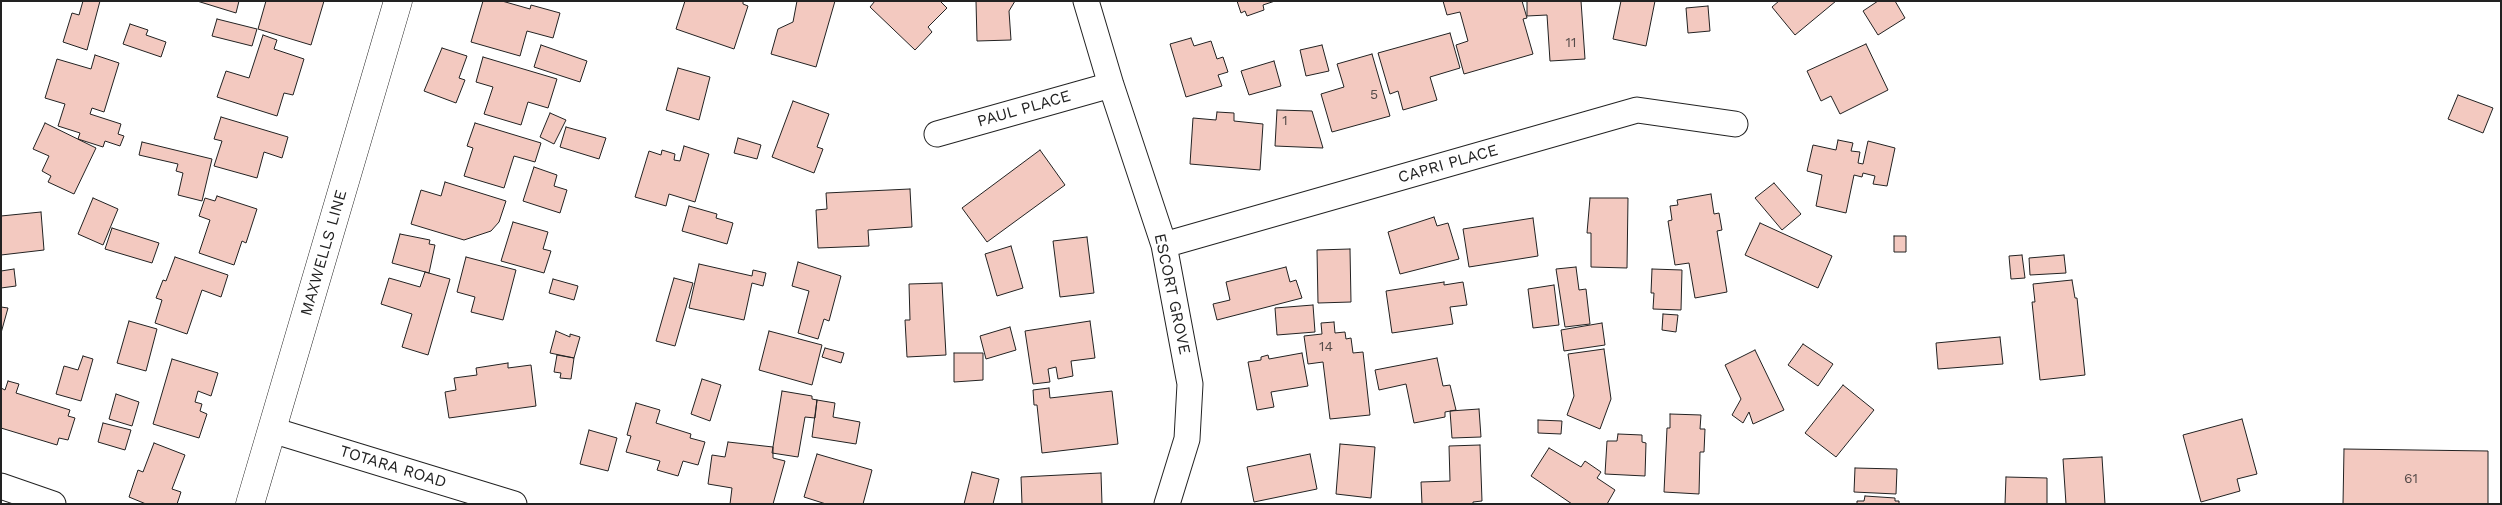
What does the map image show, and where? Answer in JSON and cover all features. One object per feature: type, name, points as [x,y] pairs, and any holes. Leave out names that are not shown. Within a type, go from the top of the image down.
[{"type":"street","name":"MAXWELLS LINE","points":[[250,504],[398,1]]},
{"type":"street","name":"ESCORT GROVE","points":[[1086,1],[1111,85],[1164,245],[1190,384],[1187,439],[1167,504]]},
{"type":"street","name":"PAUL PLACE","points":[[937,134],[1111,85]]},
{"type":"street","name":"CAPRI PLACE","points":[[1164,245],[1637,110],[1736,124]]},
{"type":"street","name":"TOTARA ROAD","points":[[272,430],[514,504]]},
{"type":"street","points":[[1,486],[54,504]]},
{"type":"building","points":[[83,1],[100,1],[87,50],[63,42],[72,13],[79,15]]},
{"type":"building","points":[[197,1],[239,1],[236,13]]},
{"type":"building","points":[[266,1],[324,1],[311,45],[258,29]]},
{"type":"building","points":[[483,1],[502,1],[530,9],[531,5],[560,13],[553,38],[527,31],[520,56],[471,42]]},
{"type":"building","points":[[685,1],[743,1],[743,4],[748,6],[734,49],[676,29]]},
{"type":"building","points":[[797,1],[835,1],[816,67],[771,54],[778,29],[793,22]]},
{"type":"building","points":[[875,1],[940,1],[947,8],[928,27],[932,32],[915,50],[870,7]]},
{"type":"building","points":[[976,1],[1015,1],[1009,11],[1011,40],[977,41]]},
{"type":"building","points":[[1237,1],[1275,1],[1263,5],[1264,10],[1247,16],[1245,11],[1241,13]]},
{"type":"building","points":[[1443,1],[1522,1],[1527,18],[1523,19],[1533,54],[1464,74],[1456,45],[1468,41],[1460,12],[1447,15]]},
{"type":"building","points":[[1527,1],[1581,1],[1585,59],[1550,61],[1547,15],[1527,16]]},
{"type":"building","points":[[1621,1],[1655,1],[1646,46],[1613,39]]},
{"type":"building","points":[[1779,1],[1836,1],[1795,35],[1772,7]]},
{"type":"building","points":[[1878,1],[1895,1],[1905,18],[1878,35],[1863,11]]},
{"type":"building","points":[[1708,6],[1710,31],[1688,33],[1686,8]]},
{"type":"building","points":[[217,19],[257,29],[252,46],[212,36]]},
{"type":"building","points":[[130,24],[148,30],[146,35],[166,42],[161,57],[123,44]]},
{"type":"building","points":[[1450,33],[1460,68],[1430,77],[1437,100],[1403,110],[1398,91],[1390,94],[1378,53]]},
{"type":"building","points":[[263,35],[277,40],[274,49],[304,59],[293,95],[284,93],[277,116],[217,97],[226,71],[249,78]]},
{"type":"building","points":[[1191,38],[1194,46],[1211,41],[1217,59],[1223,57],[1228,72],[1218,75],[1222,86],[1186,97],[1170,44]]},
{"type":"building","points":[[1866,44],[1888,90],[1840,114],[1831,96],[1821,101],[1807,71]]},
{"type":"building","points":[[541,45],[587,61],[580,82],[534,67]]},
{"type":"building","points":[[1322,45],[1329,71],[1306,76],[1300,50]]},
{"type":"building","points":[[442,48],[467,56],[459,78],[465,80],[456,103],[424,91]]},
{"type":"building","points":[[1372,54],[1390,116],[1332,132],[1321,94],[1344,87],[1337,64]]},
{"type":"building","points":[[95,55],[119,63],[104,112],[92,108],[90,114],[121,124],[118,134],[124,136],[120,146],[105,141],[103,147],[78,139],[80,133],[58,126],[65,104],[45,98],[57,59],[91,69]]},
{"type":"building","points":[[483,57],[557,79],[548,108],[528,102],[521,125],[484,114],[493,87],[476,82]]},
{"type":"building","points":[[1274,61],[1281,86],[1249,95],[1241,71]]},
{"type":"building","points":[[678,68],[710,77],[699,120],[666,110]]},
{"type":"building","points":[[2458,95],[2493,108],[2483,133],[2448,119]]},
{"type":"building","points":[[793,101],[829,114],[817,147],[823,149],[814,173],[772,157]]},
{"type":"building","points":[[1277,110],[1312,111],[1323,148],[1275,146]]},
{"type":"building","points":[[1217,112],[1234,113],[1234,121],[1263,124],[1260,170],[1190,164],[1193,118],[1216,120]]},
{"type":"building","points":[[550,113],[566,120],[554,144],[540,137]]},
{"type":"building","points":[[221,117],[288,137],[282,158],[264,152],[257,178],[214,166],[222,141],[214,139]]},
{"type":"building","points":[[45,123],[96,148],[74,194],[48,182],[51,176],[42,171],[49,156],[33,149]]},
{"type":"building","points":[[475,123],[541,143],[535,162],[514,156],[504,188],[464,176],[473,148],[467,146]]},
{"type":"building","points":[[566,127],[606,138],[599,159],[560,147]]},
{"type":"building","points":[[738,138],[761,145],[757,159],[734,153]]},
{"type":"building","points":[[1838,140],[1853,143],[1851,151],[1860,152],[1858,163],[1863,164],[1868,141],[1895,148],[1887,186],[1873,184],[1875,176],[1863,173],[1862,177],[1854,175],[1846,213],[1816,206],[1822,175],[1807,171],[1813,145],[1836,150]]},
{"type":"building","points":[[142,142],[212,159],[202,201],[178,195],[183,173],[176,171],[178,164],[139,155]]},
{"type":"building","points":[[684,146],[709,154],[695,202],[669,194],[666,206],[635,197],[649,151],[661,155],[662,150],[675,154],[674,160],[680,161]]},
{"type":"building","points":[[1040,150],[1065,185],[987,242],[962,208]]},
{"type":"building","points":[[534,167],[557,175],[554,186],[567,190],[560,213],[523,201]]},
{"type":"building","points":[[445,182],[506,201],[499,222],[491,231],[464,240],[411,224],[421,190],[441,196]]},
{"type":"building","points":[[1774,183],[1801,214],[1782,230],[1755,198]]},
{"type":"building","points":[[910,189],[912,227],[868,230],[869,246],[818,248],[816,210],[827,209],[826,193]]},
{"type":"building","points":[[1711,194],[1714,214],[1719,213],[1722,230],[1717,231],[1727,292],[1695,298],[1689,263],[1675,265],[1668,221],[1672,220],[1670,206],[1678,205],[1677,200]]},
{"type":"building","points":[[217,196],[257,209],[246,243],[242,241],[234,265],[199,253],[210,220],[199,216],[205,198],[215,201]]},
{"type":"building","points":[[93,198],[118,209],[103,245],[78,234]]},
{"type":"building","points":[[1590,198],[1628,198],[1627,268],[1591,267],[1591,233],[1587,233]]},
{"type":"building","points":[[689,206],[717,214],[716,218],[733,223],[727,244],[682,231]]},
{"type":"building","points":[[41,212],[44,250],[1,255],[1,216]]},
{"type":"building","points":[[1434,217],[1437,226],[1448,223],[1459,259],[1400,274],[1388,232]]},
{"type":"building","points":[[1533,218],[1538,256],[1469,267],[1463,229]]},
{"type":"building","points":[[513,222],[548,232],[543,249],[551,251],[544,273],[501,261]]},
{"type":"building","points":[[1760,223],[1832,256],[1818,288],[1745,255]]},
{"type":"building","points":[[112,228],[159,243],[152,263],[105,249]]},
{"type":"building","points":[[400,234],[430,240],[429,244],[435,245],[429,273],[392,263]]},
{"type":"building","points":[[1894,236],[1906,236],[1906,252],[1894,252]]},
{"type":"building","points":[[1087,237],[1094,293],[1060,297],[1053,241]]},
{"type":"building","points":[[1011,246],[1023,288],[997,296],[985,254]]},
{"type":"building","points":[[1350,249],[1351,302],[1318,303],[1317,250]]},
{"type":"building","points":[[2022,255],[2025,278],[2011,279],[2009,256]]},
{"type":"building","points":[[2064,255],[2066,273],[2030,275],[2029,258]]},
{"type":"building","points":[[175,257],[228,275],[221,297],[202,290],[187,334],[155,323],[162,300],[156,298],[163,280],[166,281]]},
{"type":"building","points":[[466,257],[516,270],[503,320],[471,312],[475,297],[457,292]]},
{"type":"building","points":[[798,262],[841,276],[829,321],[824,319],[818,339],[798,333],[809,291],[792,286]]},
{"type":"building","points":[[699,264],[752,276],[753,270],[766,273],[763,286],[752,283],[744,320],[689,308]]},
{"type":"building","points":[[1286,267],[1290,282],[1296,280],[1302,298],[1217,320],[1213,304],[1230,300],[1226,282]]},
{"type":"building","points":[[1576,267],[1579,290],[1586,289],[1590,324],[1565,327],[1556,269]]},
{"type":"building","points":[[14,269],[16,286],[1,288],[1,271]]},
{"type":"building","points":[[1652,269],[1682,270],[1681,310],[1653,309],[1654,293],[1651,293]]},
{"type":"building","points":[[425,272],[450,279],[428,355],[402,347],[412,314],[381,304],[389,278],[420,287]]},
{"type":"building","points":[[674,278],[693,283],[675,346],[656,341]]},
{"type":"building","points":[[553,279],[578,286],[574,300],[549,293]]},
{"type":"building","points":[[2072,280],[2075,298],[2077,298],[2085,375],[2040,380],[2032,302],[2035,302],[2033,284]]},
{"type":"building","points":[[1444,282],[1444,285],[1463,282],[1467,305],[1450,307],[1453,324],[1392,333],[1386,291]]},
{"type":"building","points":[[942,283],[946,355],[907,357],[905,320],[910,320],[909,284]]},
{"type":"building","points":[[1554,285],[1559,325],[1533,328],[1528,289]]},
{"type":"building","points":[[1313,305],[1315,332],[1277,335],[1275,308]]},
{"type":"building","points":[[1,307],[8,308],[1,333]]},
{"type":"building","points":[[1663,314],[1678,315],[1676,332],[1662,330]]},
{"type":"building","points":[[129,321],[157,329],[146,371],[117,363]]},
{"type":"building","points":[[1090,321],[1095,358],[1071,361],[1073,376],[1058,379],[1056,367],[1048,369],[1050,382],[1033,384],[1025,331]]},
{"type":"building","points":[[1334,322],[1335,333],[1345,332],[1346,339],[1351,338],[1353,353],[1363,352],[1370,415],[1330,419],[1323,362],[1308,364],[1304,336],[1322,334],[1321,323]]},
{"type":"building","points":[[1602,323],[1605,345],[1564,351],[1561,330]]},
{"type":"building","points":[[1010,327],[1016,350],[986,359],[980,336]]},
{"type":"building","points":[[556,331],[570,337],[570,334],[580,337],[574,358],[550,353]]},
{"type":"building","points":[[769,331],[822,345],[812,385],[759,370]]},
{"type":"building","points":[[2000,337],[2003,364],[1938,369],[1936,343]]},
{"type":"building","points":[[1803,344],[1833,364],[1818,386],[1788,365]]},
{"type":"building","points":[[825,348],[844,353],[841,363],[822,357]]},
{"type":"building","points":[[1604,349],[1611,399],[1600,429],[1567,415],[1574,396],[1568,354]]},
{"type":"building","points":[[1755,350],[1784,410],[1753,424],[1749,412],[1743,423],[1732,415],[1741,399],[1725,365]]},
{"type":"building","points":[[954,353],[983,353],[983,380],[954,382]]},
{"type":"building","points":[[1302,353],[1308,386],[1271,392],[1274,407],[1257,410],[1248,362],[1261,360],[1261,357],[1268,355],[1269,359]]},
{"type":"building","points":[[557,355],[574,358],[571,379],[560,378],[561,373],[554,372]]},
{"type":"building","points":[[83,356],[93,359],[81,401],[56,394],[64,366],[78,370]]},
{"type":"building","points":[[1437,358],[1443,386],[1450,385],[1456,410],[1445,412],[1445,417],[1414,423],[1406,384],[1379,390],[1375,370]]},
{"type":"building","points":[[172,359],[218,373],[211,396],[198,391],[195,402],[202,404],[200,411],[207,414],[199,438],[153,424]]},
{"type":"building","points":[[508,363],[508,368],[531,365],[536,406],[449,418],[445,392],[456,390],[454,378],[477,375],[476,368]]},
{"type":"building","points":[[702,379],[721,385],[710,421],[691,414]]},
{"type":"building","points":[[8,381],[19,384],[16,393],[70,410],[68,416],[75,418],[68,440],[59,438],[57,445],[1,428],[1,388],[5,390]]},
{"type":"building","points":[[1843,385],[1874,410],[1836,457],[1805,433]]},
{"type":"building","points":[[1049,388],[1050,398],[1112,391],[1118,444],[1042,453],[1037,405],[1034,405],[1033,390]]},
{"type":"building","points":[[782,391],[812,396],[812,399],[817,400],[815,418],[805,417],[798,457],[772,453]]},
{"type":"building","points":[[116,394],[139,402],[132,426],[109,419]]},
{"type":"building","points":[[817,400],[835,403],[833,417],[860,422],[856,444],[812,437]]},
{"type":"building","points":[[636,403],[660,410],[656,423],[691,434],[690,438],[705,442],[698,465],[683,461],[678,476],[657,470],[660,461],[626,452],[631,436],[627,435]]},
{"type":"building","points":[[1479,409],[1481,437],[1452,438],[1450,411]]},
{"type":"building","points":[[1670,414],[1701,415],[1700,429],[1705,429],[1704,452],[1700,452],[1699,494],[1664,492],[1667,428],[1670,428]]},
{"type":"building","points":[[2242,419],[2257,474],[2237,479],[2240,491],[2201,502],[2183,435]]},
{"type":"building","points":[[1538,420],[1562,421],[1561,434],[1538,433]]},
{"type":"building","points":[[103,423],[131,430],[125,450],[98,442]]},
{"type":"building","points":[[589,430],[617,438],[608,471],[580,464]]},
{"type":"building","points":[[1618,434],[1642,435],[1642,442],[1646,443],[1645,476],[1605,474],[1607,441],[1617,441]]},
{"type":"building","points":[[728,442],[773,447],[773,458],[785,461],[773,504],[730,504],[732,488],[708,484],[712,455],[725,457]]},
{"type":"building","points":[[154,443],[185,455],[172,489],[181,492],[177,504],[146,504],[129,497],[138,470],[143,472]]},
{"type":"building","points":[[1340,444],[1375,447],[1371,498],[1336,494]]},
{"type":"building","points":[[1480,445],[1482,501],[1473,502],[1473,504],[1422,504],[1421,482],[1450,481],[1449,446]]},
{"type":"building","points":[[1549,448],[1581,467],[1585,461],[1601,472],[1597,478],[1615,490],[1607,504],[1572,504],[1531,476]]},
{"type":"building","points":[[2344,449],[2488,451],[2488,504],[2343,504]]},
{"type":"building","points":[[817,454],[872,470],[863,504],[826,504],[804,497]]},
{"type":"building","points":[[1310,454],[1317,489],[1254,502],[1247,467]]},
{"type":"building","points":[[2102,457],[2105,504],[2066,504],[2063,459]]},
{"type":"building","points":[[1855,468],[1897,469],[1896,494],[1854,492]]},
{"type":"building","points":[[972,472],[999,479],[993,504],[964,504]]},
{"type":"building","points":[[1101,473],[1102,504],[1022,504],[1021,477]]},
{"type":"building","points":[[2006,477],[2047,478],[2047,504],[2005,504]]},
{"type":"building","points":[[1865,496],[1895,498],[1895,501],[1899,501],[1899,504],[1857,504],[1857,501],[1864,501]]}]
